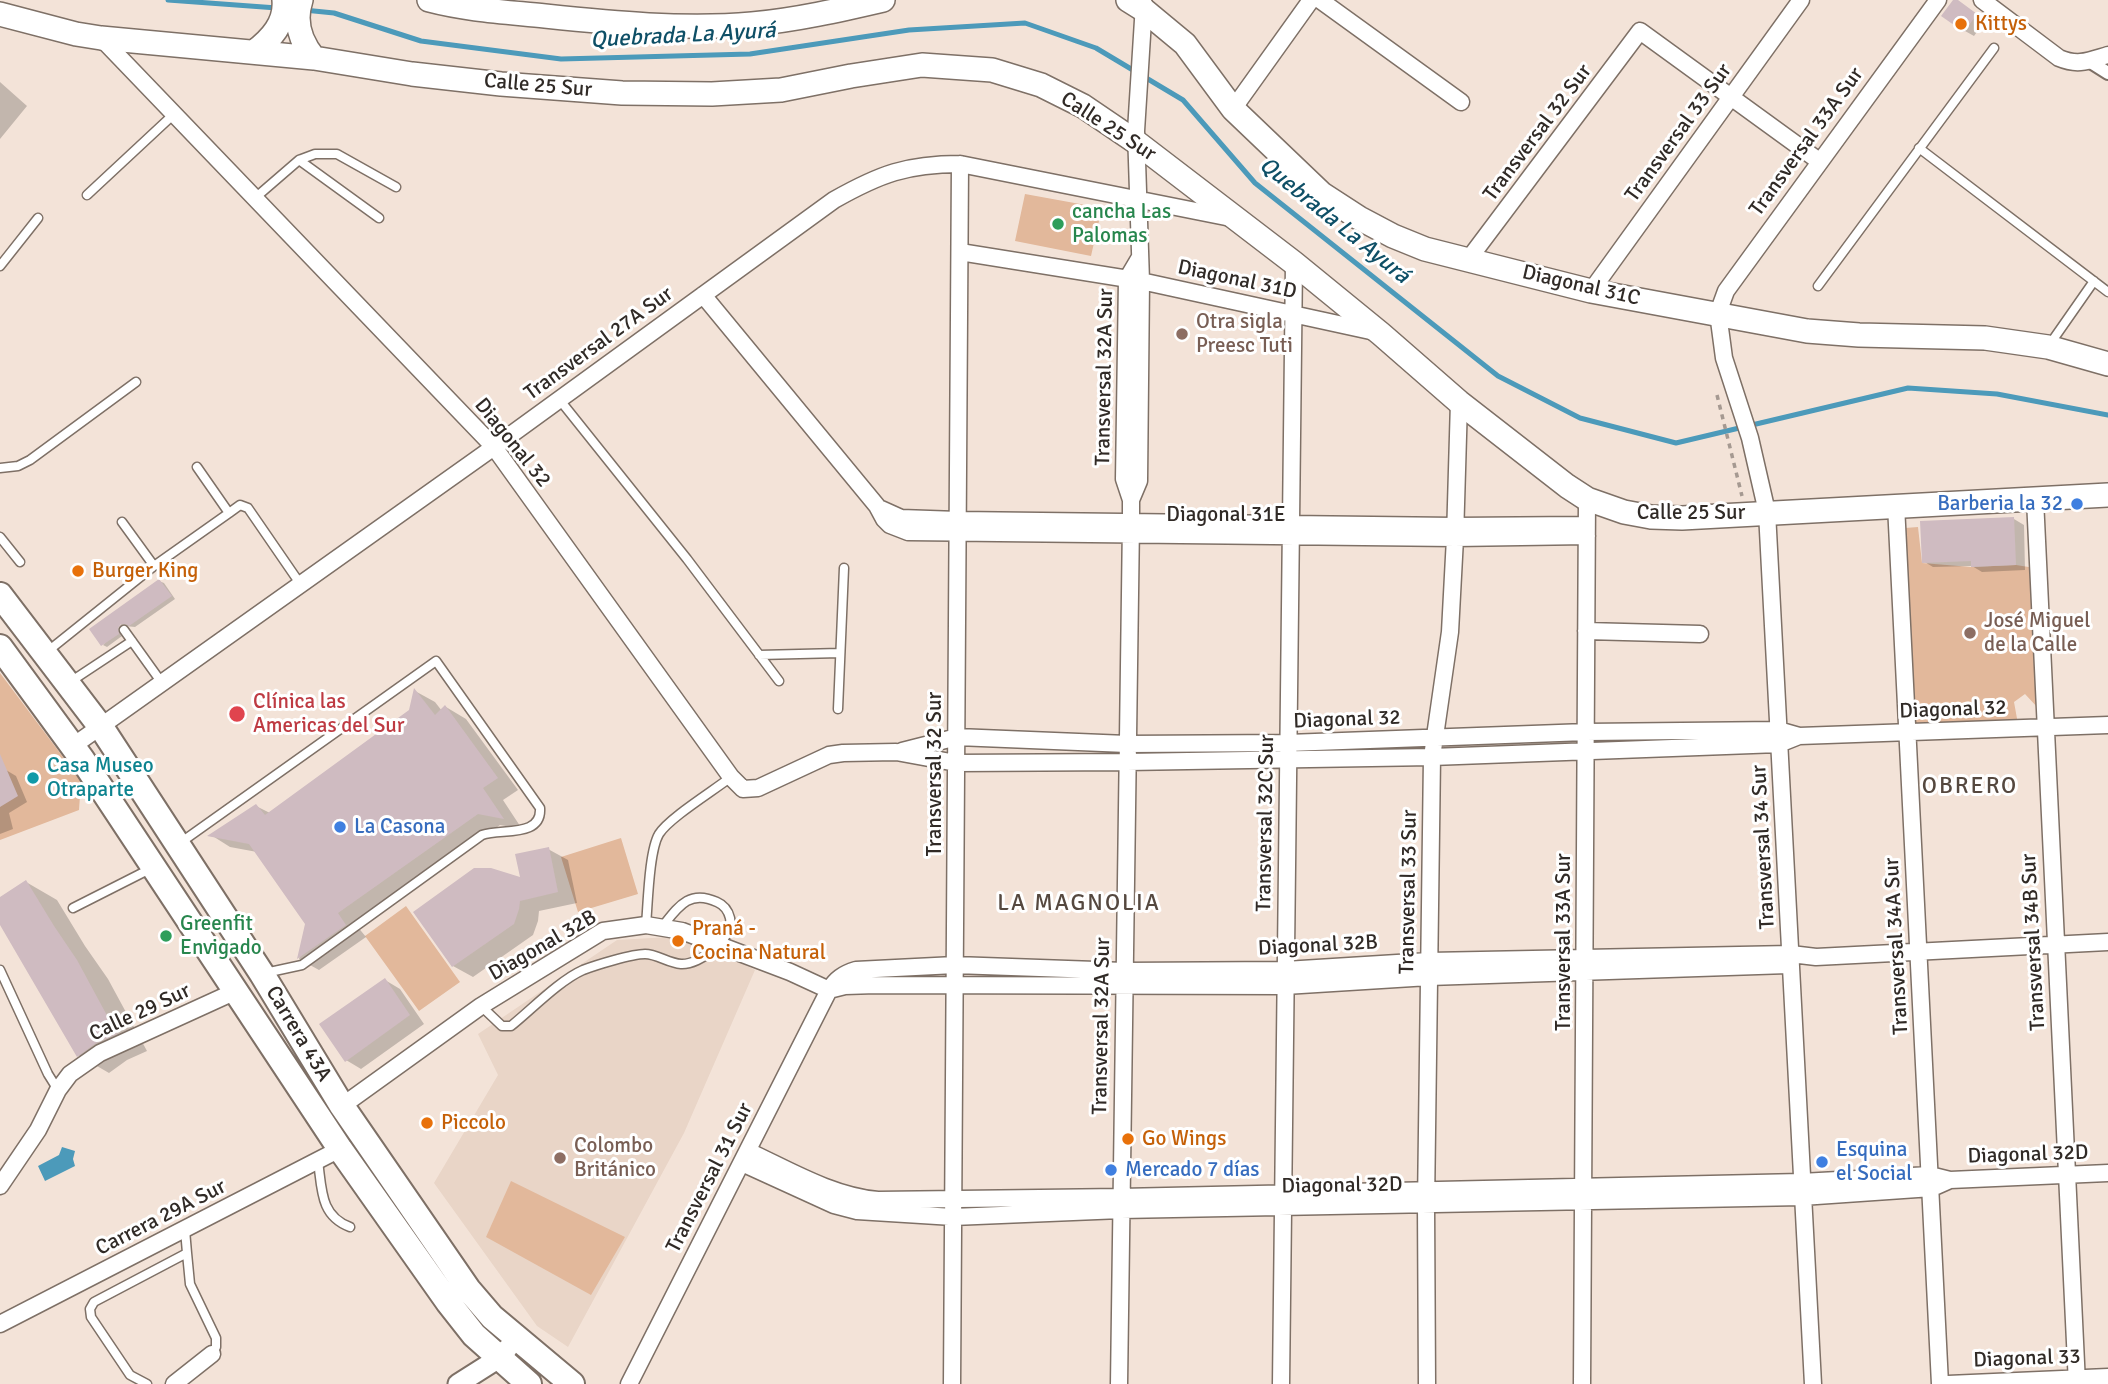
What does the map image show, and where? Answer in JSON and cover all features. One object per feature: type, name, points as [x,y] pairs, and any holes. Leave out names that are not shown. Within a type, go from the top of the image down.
[{"type":"main road","points":[[254,51],[275,33],[281,22],[284,0]]},
{"type":"main road","points":[[301,0],[297,20],[299,30],[314,58]]},
{"type":"main road","points":[[429,0],[483,10],[561,18],[708,25],[752,24],[883,0]]},
{"type":"main road","name":"Diagonal 31C","points":[[1140,9],[1185,44],[1233,109],[1322,194],[1359,218],[1425,249],[1591,290],[1807,331],[1985,338],[2048,347],[2108,365]]},
{"type":"main road","name":"Calle 25 Sur","points":[[0,13],[76,34],[101,38],[254,51],[488,83],[622,93],[712,94],[781,90],[922,65],[992,70],[1041,85],[1137,133],[1237,219],[1381,334],[1459,402],[1587,499],[1624,512],[1651,517],[1682,518],[2108,495]]},
{"type":"main road","name":"Carrera 43A","points":[[0,595],[101,727],[262,974],[342,1106],[468,1289],[516,1339],[572,1384]]},
{"type":"main road","name":"Carrera 43A","points":[[0,647],[73,746],[340,1149],[448,1303],[474,1335],[529,1384]]},
{"type":"street","points":[[1233,109],[1311,0]]},
{"type":"street","points":[[1320,0],[1461,102]]},
{"type":"street","name":"Transversal 33 Sur","points":[[1591,290],[1801,0]]},
{"type":"street","name":"Transversal 33A Sur","points":[[1718,313],[1726,291],[1938,0]]},
{"type":"street","points":[[1982,0],[2059,58],[2070,63],[2108,55]]},
{"type":"street","name":"Transversal 32A Sur","points":[[1119,1384],[1131,500],[1124,479],[1134,280],[1140,257],[1137,133],[1140,9]]},
{"type":"street","name":"Transversal 32 Sur","points":[[1468,260],[1640,31],[1730,98]]},
{"type":"street","name":"Diagonal 32","points":[[101,38],[494,447],[731,777],[743,789],[758,788],[829,755],[843,753],[896,752],[957,763],[1432,757],[1799,736],[2108,725]]},
{"type":"street","points":[[2089,61],[2108,74]]},
{"type":"street","points":[[1730,98],[1819,161]]},
{"type":"street","name":"Transversal 27A Sur","points":[[73,746],[494,447],[834,200],[867,181],[900,169],[933,164],[960,164]]},
{"type":"street","points":[[960,164],[1237,219]]},
{"type":"street","name":"Transversal 32 Sur","points":[[952,1384],[960,164]]},
{"type":"street","name":"Diagonal 31D","points":[[960,252],[1134,280],[1381,334]]},
{"type":"street","name":"Transversal 32C Sur","points":[[1281,1384],[1294,263]]},
{"type":"street","name":"Diagonal 31E","points":[[703,295],[877,506],[901,518],[958,527],[1455,532],[1587,530]]},
{"type":"street","name":"Transversal 34 Sur","points":[[1718,313],[1724,358],[1750,438],[1767,512],[1813,1384]]},
{"type":"street","name":"Transversal 33 Sur","points":[[1427,1384],[1426,1198],[1432,757],[1450,632],[1459,402]]},
{"type":"street","name":"Transversal 33A Sur","points":[[1582,1384],[1587,499]]},
{"type":"street","name":"Transversal 34B Sur","points":[[2035,499],[2077,1381]]},
{"type":"street","name":"Transversal 34A Sur","points":[[1896,505],[1940,1384]]},
{"type":"street","points":[[1586,631],[1700,634]]},
{"type":"street","name":"Diagonal 32","points":[[896,752],[957,737],[1127,744],[1288,743],[1586,732],[1779,737]]},
{"type":"street","name":"Diagonal 32B","points":[[342,1106],[481,1006],[603,931],[628,926],[654,926],[682,931],[790,972],[829,990],[852,986],[1285,978],[1429,969],[1792,959],[2108,942]]},
{"type":"street","name":"Diagonal 32B","points":[[829,990],[844,974],[856,970],[955,965],[1124,979]]},
{"type":"street","name":"Transversal 31 Sur","points":[[629,1384],[829,990]]},
{"type":"street","name":"Calle 29 Sur","points":[[0,1186],[6,1170],[38,1130],[58,1090],[70,1074],[100,1053],[236,991]]},
{"type":"street","name":"Carrera 29A Sur","points":[[0,1324],[340,1149]]},
{"type":"street","name":"Diagonal 32D","points":[[745,1157],[859,1198],[1121,1204],[1802,1189],[2108,1174]]},
{"type":"street","name":"Diagonal 32D","points":[[745,1157],[834,1205],[857,1211],[953,1217],[1121,1204]]},
{"type":"street","points":[[458,1384],[499,1358],[516,1339]]},
{"type":"street","points":[[174,1384],[212,1354]]},
{"type":"street","name":"Diagonal 33","points":[[1948,1384],[2077,1381],[2108,1377]]},
{"type":"lane","points":[[1818,286],[1994,48]]},
{"type":"lane","points":[[87,195],[174,114]]},
{"type":"lane","points":[[1919,149],[2108,292]]},
{"type":"lane","points":[[255,198],[299,160],[315,154],[337,154],[396,187]]},
{"type":"lane","points":[[299,160],[379,218]]},
{"type":"lane","points":[[0,266],[38,218]]},
{"type":"lane","points":[[2048,347],[2094,281]]},
{"type":"lane","points":[[0,468],[18,466],[30,460],[136,382]]},
{"type":"lane","points":[[559,399],[687,559],[779,681]]},
{"type":"lane","points":[[197,467],[229,513]]},
{"type":"lane","points":[[45,653],[108,609],[155,566],[240,505],[248,508],[301,585]]},
{"type":"lane","points":[[122,522],[155,566]]},
{"type":"lane","points":[[0,537],[20,562]]},
{"type":"lane","points":[[838,709],[844,568]]},
{"type":"lane","points":[[124,630],[162,683]]},
{"type":"lane","points":[[67,683],[132,642]]},
{"type":"lane","points":[[759,655],[840,653]]},
{"type":"lane","points":[[178,845],[436,661],[540,808],[537,823],[530,828],[482,835],[302,965],[262,974]]},
{"type":"lane","points":[[654,926],[654,850],[657,836],[665,825],[731,777]]},
{"type":"lane","points":[[73,908],[154,867]]},
{"type":"lane","points":[[481,1006],[502,1026],[511,1026],[580,971],[642,953],[681,964],[703,957],[721,945],[731,920],[722,903],[707,897],[696,897],[687,900],[654,926]]},
{"type":"lane","points":[[0,970],[58,1090]]},
{"type":"lane","points":[[318,1161],[323,1200],[337,1222],[351,1227]]},
{"type":"lane","points":[[185,1230],[190,1284],[216,1338],[216,1347],[212,1354]]},
{"type":"lane","points":[[147,1384],[130,1376],[90,1317],[90,1309],[94,1302],[187,1253]]},
{"type":"path","points":[[1716,389],[1743,502]]},
{"type":"shaded area","name":"cancha Las Palomas","points":[[1025,194],[1102,208],[1091,256],[1015,241]]},
{"type":"shaded area","name":"José Miguel de la Calle","points":[[1918,527],[1922,563],[1971,567],[2016,565],[2035,568],[2038,708],[2025,694],[2014,702],[2018,724],[1915,726],[1905,528]]},
{"type":"shaded area","points":[[0,673],[81,781],[79,810],[0,840]]},
{"type":"shaded area","points":[[621,838],[638,894],[578,912],[561,857]]},
{"type":"shaded area","points":[[406,906],[460,982],[419,1011],[365,936]]},
{"type":"shaded area","name":"Colombo Británico","points":[[687,936],[755,970],[684,1133],[568,1347],[537,1326],[434,1183],[498,1075],[478,1034],[617,940]]},
{"type":"shaded area","points":[[511,1181],[625,1237],[591,1295],[486,1237]]},
{"type":"water","points":[[62,1147],[75,1151],[75,1166],[45,1181],[38,1166],[59,1155]]},
{"type":"building","name":"Kittys","points":[[1953,0],[1958,0],[1977,14],[1964,32],[1941,16]]},
{"type":"building","points":[[2014,517],[2016,565],[1971,567],[1971,561],[1922,563],[1920,521]]},
{"type":"building","points":[[159,579],[172,596],[129,626],[121,624],[118,628],[119,634],[101,646],[89,629]]},
{"type":"building","name":"La Casona","points":[[414,688],[435,715],[445,705],[498,778],[483,788],[504,819],[478,814],[338,913],[346,925],[297,959],[305,924],[249,844],[207,836],[256,804],[265,815],[409,710]]},
{"type":"building","name":"Casa Museo Otraparte","points":[[0,754],[18,796],[0,807]]},
{"type":"building","points":[[549,847],[558,892],[520,901],[514,924],[452,967],[413,912],[474,868],[491,868],[520,877],[515,854]]},
{"type":"building","points":[[26,880],[77,960],[117,1034],[96,1043],[77,1057],[0,925],[0,897]]},
{"type":"building","points":[[385,978],[410,1015],[345,1062],[319,1024]]},
{"type":"waterway","name":"Quebrada La Ayurá","points":[[168,0],[277,8]]},
{"type":"waterway","name":"Quebrada La Ayurá","points":[[304,10],[334,13],[421,41],[561,59],[750,54],[909,30],[1025,23],[1096,48],[1183,100],[1255,183],[1498,376],[1580,418],[1676,443],[1908,388],[1997,394],[2108,415]]},
{"type":"place","name":"Kittys","points":[[1961,24]]},
{"type":"place","name":"cancha Las Palomas","points":[[1058,224]]},
{"type":"place","name":"Otra sigla Preesc Tuti","points":[[1182,334]]},
{"type":"place","name":"Barberia la 32","points":[[2077,504]]},
{"type":"place","name":"Burger King","points":[[78,571]]},
{"type":"place","name":"José Miguel de la Calle","points":[[1970,633]]},
{"type":"place","name":"Clínica las Americas del Sur","points":[[237,714]]},
{"type":"place","name":"Casa Museo Otraparte","points":[[33,778]]},
{"type":"place","name":"La Casona","points":[[340,827]]},
{"type":"place","name":"Greenfit Envigado","points":[[166,936]]},
{"type":"place","name":"Praná - Cocina Natural","points":[[678,941]]},
{"type":"place","name":"Piccolo","points":[[427,1123]]},
{"type":"place","name":"Go Wings","points":[[1128,1139]]},
{"type":"place","name":"Colombo Británico","points":[[560,1158]]},
{"type":"place","name":"Esquina el Social","points":[[1822,1162]]},
{"type":"place","name":"Mercado 7 días","points":[[1111,1170]]},
{"type":"district","name":"OBRERO","points":[[1970,787]]},
{"type":"district","name":"LA MAGNOLIA","points":[[1079,904]]}]
